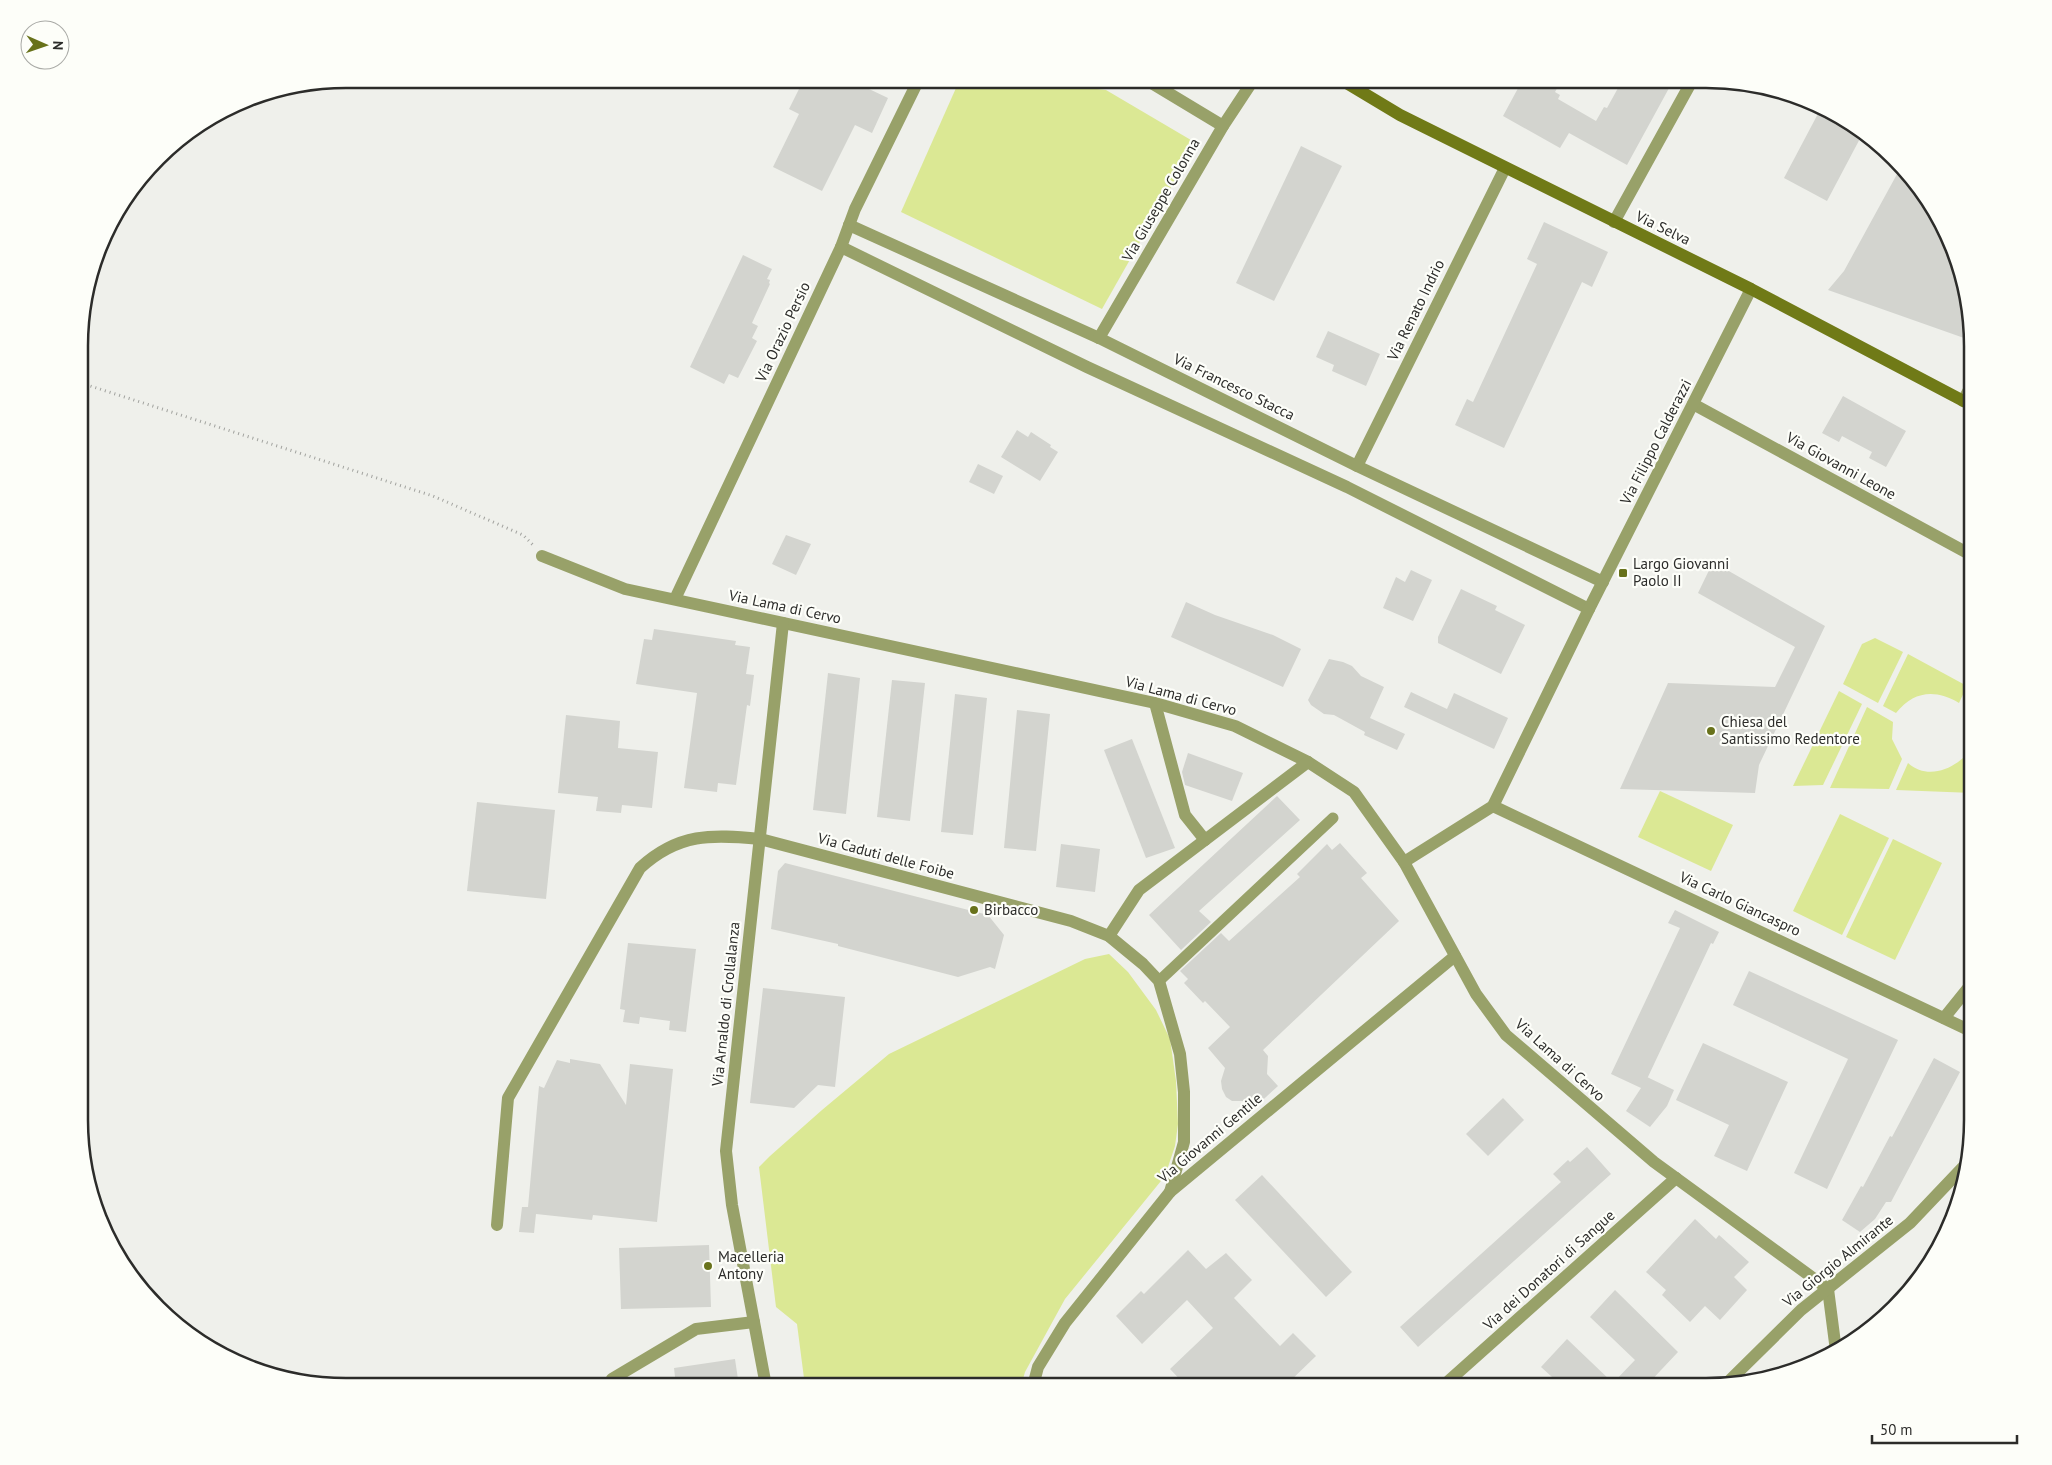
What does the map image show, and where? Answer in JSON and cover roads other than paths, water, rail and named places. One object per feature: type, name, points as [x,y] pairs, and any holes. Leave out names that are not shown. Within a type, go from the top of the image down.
[{"type":"street","name":"Via Orazio Persio","points":[[674,599],[841,247],[855,209],[916,87]]},
{"type":"street","points":[[1158,87],[1223,126]]},
{"type":"street","name":"Via Giuseppe Colonna","points":[[1099,338],[1223,126],[1249,87]]},
{"type":"street","name":"Via Selva","points":[[1353,87],[1400,115],[1751,289],[1964,402]]},
{"type":"street","points":[[1614,222],[1689,87]]},
{"type":"street","name":"Via Renato Indrio","points":[[1357,466],[1505,168]]},
{"type":"street","name":"Via Francesco Stacca","points":[[849,225],[1099,338],[1357,466],[1603,582]]},
{"type":"street","points":[[841,247],[1087,367],[1347,487],[1589,609],[1493,806],[1404,862]]},
{"type":"street","name":"Via Filippo Calderazzi","points":[[1589,609],[1751,289]]},
{"type":"street","name":"Via Giovanni Leone","points":[[1693,404],[1964,551]]},
{"type":"street","name":"Via Lama di Cervo","points":[[542,556],[625,589],[1155,703],[1235,726],[1308,762],[1354,792],[1404,862],[1476,994],[1506,1036],[1654,1162],[1828,1290]]},
{"type":"street","name":"Via Arnaldo di Crollalanza","points":[[764,1378],[732,1205],[726,1151],[783,623]]},
{"type":"street","points":[[1155,703],[1185,814],[1205,840]]},
{"type":"street","points":[[1109,936],[1140,890],[1308,762]]},
{"type":"street","name":"Via Carlo Giancaspro","points":[[1493,806],[1964,1028]]},
{"type":"street","name":"Via Caduti delle Foibe","points":[[497,1225],[508,1098],[640,868],[654,855],[690,838],[729,836],[760,840],[1070,921],[1109,936],[1143,964],[1159,981],[1180,1054],[1184,1092],[1184,1142],[1170,1192]]},
{"type":"street","name":"Via Giovanni Gentile","points":[[1035,1378],[1038,1367],[1064,1323],[1170,1192],[1455,956]]},
{"type":"street","points":[[1944,1018],[1964,993]]},
{"type":"street","name":"Via Giorgio Almirante","points":[[1734,1376],[1801,1310],[1910,1223],[1960,1171]]},
{"type":"street","name":"Via dei Donatori di Sangue","points":[[1452,1378],[1676,1178]]},
{"type":"street","points":[[1828,1290],[1835,1343]]},
{"type":"street","points":[[614,1378],[696,1329],[754,1322]]},
{"type":"lane","points":[[1159,981],[1333,818]]},
{"type":"place","name":"Largo Giovanni Paolo II","points":[[1623,573]]},
{"type":"place","name":"Chiesa del Santissimo Redentore","points":[[1711,731]]},
{"type":"place","name":"Birbacco","points":[[974,910]]},
{"type":"place","name":"Macelleria Antony","points":[[708,1266]]}]
